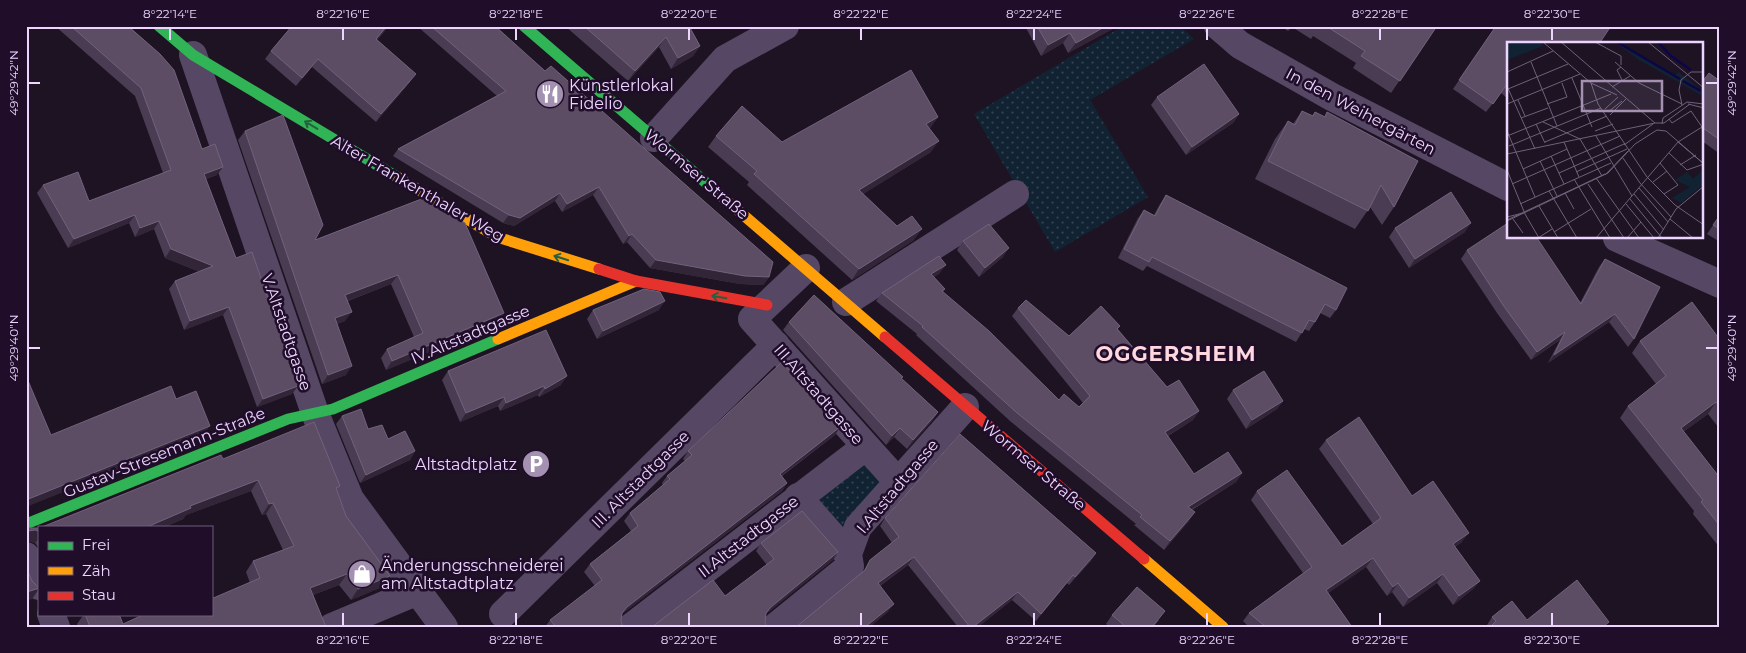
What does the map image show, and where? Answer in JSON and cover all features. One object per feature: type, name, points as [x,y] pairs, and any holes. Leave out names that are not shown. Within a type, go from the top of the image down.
[{"type":"street","name":"Alter Frankenthaler Weg","points":[[159,26],[193,55],[497,237],[636,282],[767,305]]},
{"type":"street","name":"Wormser Straße","points":[[524,26],[1223,627]]},
{"type":"street","points":[[654,138],[724,60],[785,26]]},
{"type":"street","name":"In den Weihergärten","points":[[1218,26],[1240,45],[1324,92],[1507,186]]},
{"type":"street","name":"V.Altstadtgasse","points":[[193,55],[315,413],[350,499],[418,591]]},
{"type":"street","points":[[846,302],[1015,194]]},
{"type":"street","points":[[1619,239],[1720,284]]},
{"type":"street","points":[[767,305],[806,268]]},
{"type":"street","name":"IV.Altstadtgasse","points":[[315,413],[333,409],[636,282]]},
{"type":"street","name":"III.Altstadtgasse","points":[[767,305],[752,319],[899,483]]},
{"type":"street","name":"III. Altstadtgasse","points":[[503,614],[776,345]]},
{"type":"street","name":"I.Altstadtgasse","points":[[775,627],[850,566],[848,554],[858,527],[899,483],[965,406]]},
{"type":"street","name":"Gustav-Stresemann-Straße","points":[[26,524],[288,419],[315,413]]},
{"type":"street","name":"II.Altstadtgasse","points":[[630,627],[865,447]]},
{"type":"street","points":[[798,497],[848,554]]},
{"type":"street","points":[[26,556],[38,584]]},
{"type":"street","points":[[332,627],[418,591],[444,627]]},
{"type":"shaded area","points":[[1123,26],[1180,26],[1194,39],[1090,100],[1148,197],[1055,252],[974,114]]},
{"type":"shaded area","points":[[865,447],[899,483],[848,554],[798,497]]},
{"type":"building","points":[[71,26],[128,26],[160,54],[174,70],[202,149],[215,144],[223,167],[204,174],[236,258],[252,252],[298,386],[263,399],[229,307],[190,321],[175,281],[213,266],[171,249],[159,221],[140,228],[135,215],[74,239],[43,185],[78,172],[89,201],[171,170],[141,88]]},
{"type":"building","points":[[292,26],[387,26],[376,39],[416,74],[381,114],[318,59],[302,78],[271,51]]},
{"type":"building","points":[[431,26],[495,26],[545,71],[551,66],[773,262],[769,277],[745,276],[656,260],[632,234],[629,236],[599,187],[567,204],[560,193],[520,218],[509,215],[398,149],[506,91]]},
{"type":"building","points":[[584,26],[689,26],[700,46],[678,58],[666,37],[635,71]]},
{"type":"building","points":[[1037,26],[1106,26],[1076,43],[1070,33],[1048,45]]},
{"type":"building","points":[[1326,26],[1437,26],[1400,81],[1361,56],[1365,51]]},
{"type":"building","points":[[1496,26],[1611,26],[1600,42],[1507,42],[1507,84],[1493,104],[1459,80]]},
{"type":"building","points":[[1204,64],[1239,114],[1192,147],[1157,97]]},
{"type":"building","points":[[911,70],[938,117],[926,124],[939,141],[859,190],[897,226],[912,216],[922,229],[859,269],[754,174],[757,171],[716,136],[742,106],[782,142]]},
{"type":"building","points":[[1709,73],[1720,81],[1720,140],[1704,129],[1704,79]]},
{"type":"building","points":[[1302,111],[1313,116],[1315,112],[1325,117],[1327,112],[1418,161],[1394,207],[1381,185],[1368,211],[1268,161],[1288,121],[1295,125]]},
{"type":"building","points":[[283,115],[323,225],[315,240],[424,198],[465,223],[504,313],[392,361],[387,349],[423,333],[398,275],[345,295],[352,312],[335,318],[352,366],[328,375],[245,131]]},
{"type":"building","points":[[1451,192],[1471,223],[1415,259],[1395,228]]},
{"type":"building","points":[[1166,195],[1347,288],[1336,310],[1325,304],[1315,322],[1309,320],[1302,333],[1152,257],[1149,262],[1124,249],[1144,210],[1155,216]]},
{"type":"building","points":[[1720,215],[1720,229],[1713,225]]},
{"type":"building","points":[[989,224],[1009,248],[985,268],[963,241]]},
{"type":"building","points":[[1507,224],[1507,239],[1538,239],[1581,304],[1605,259],[1660,287],[1634,339],[1615,314],[1554,355],[1565,332],[1537,352],[1467,250]]},
{"type":"building","points":[[939,256],[946,265],[931,274],[945,289],[942,291],[989,331],[1059,400],[1064,394],[1079,407],[1090,396],[1018,308],[1026,300],[1069,336],[1101,306],[1120,326],[1117,329],[1167,387],[1179,380],[1199,411],[1165,432],[1194,474],[1228,452],[1242,473],[1188,507],[1195,512],[1170,541],[1140,517],[1142,515],[1016,412],[923,326],[882,293]]},
{"type":"building","points":[[644,289],[660,292],[665,301],[603,331],[593,310]]},
{"type":"building","points":[[814,295],[938,412],[913,440],[900,428],[892,436],[789,322]]},
{"type":"building","points":[[1692,302],[1720,340],[1720,407],[1716,402],[1681,428],[1720,478],[1720,526],[1701,502],[1703,500],[1628,406],[1666,376],[1640,341]]},
{"type":"building","points":[[546,330],[567,376],[545,389],[544,386],[506,403],[504,397],[466,413],[448,371]]},
{"type":"building","points":[[782,362],[840,427],[780,474],[787,483],[627,607],[622,613],[621,621],[623,627],[556,627],[550,620],[602,580],[590,564],[638,526],[630,513],[670,479],[667,476],[692,455],[688,451]]},
{"type":"building","points":[[1264,371],[1283,401],[1252,420],[1233,390]]},
{"type":"building","points":[[26,376],[51,435],[171,386],[176,399],[196,391],[210,426],[26,500]]},
{"type":"building","points":[[361,409],[368,429],[382,425],[388,439],[405,431],[415,451],[366,475],[342,416]]},
{"type":"building","points":[[1359,417],[1412,496],[1433,481],[1469,533],[1453,544],[1480,581],[1459,596],[1443,574],[1409,598],[1398,583],[1393,587],[1373,558],[1326,590],[1352,627],[1266,627],[1249,613],[1312,567],[1257,491],[1287,470],[1342,546],[1381,518],[1326,440]]},
{"type":"building","points":[[314,422],[340,486],[336,488],[346,516],[390,576],[358,589],[347,574],[310,588],[326,627],[90,627],[86,616],[120,616],[123,624],[141,616],[212,616],[212,599],[260,578],[253,561],[294,546],[273,503],[269,504],[258,480],[190,506],[191,508],[149,526],[44,526],[221,455],[223,459]]},
{"type":"building","points":[[960,434],[1096,553],[1075,577],[1073,575],[1041,614],[1018,592],[973,627],[970,627],[914,557],[878,583],[894,604],[865,627],[796,627],[865,570],[870,560],[899,537],[885,518]]},
{"type":"building","points":[[802,511],[838,552],[771,607],[766,613],[765,622],[767,627],[652,627],[713,580],[725,596],[774,559],[761,543]]},
{"type":"building","points":[[26,526],[38,528],[38,531],[26,532]]},
{"type":"building","points":[[26,567],[32,581],[38,587],[27,592]]},
{"type":"building","points":[[1577,580],[1609,622],[1603,627],[1490,627],[1496,621],[1492,617],[1512,601],[1527,620]]},
{"type":"building","points":[[1137,587],[1165,611],[1152,627],[1126,627],[1112,615]]},
{"type":"traffic: fast","points":[[159,26],[193,55],[397,177]]},
{"type":"traffic: fast","points":[[524,26],[712,188]]},
{"type":"traffic: fast","points":[[26,524],[288,419],[333,409],[498,339]]},
{"type":"traffic: slow","points":[[397,177],[497,237],[599,269]]},
{"type":"traffic: slow","points":[[712,188],[885,337]]},
{"type":"traffic: slow","points":[[498,339],[636,281]]},
{"type":"traffic: slow","points":[[1144,559],[1223,627]]},
{"type":"traffic: jam","points":[[599,269],[636,281],[767,305]]},
{"type":"traffic: jam","points":[[885,337],[1144,559]]},
{"type":"place","name":"Künstlerlokal Fidelio","points":[[550,94]]},
{"type":"place","name":"Altstadtplatz","points":[[536,464]]},
{"type":"place","name":"Änderungsschneiderei am Altstadtplatz","points":[[362,574]]},
{"type":"district","name":"OGGERSHEIM","points":[[1176,354]]}]
